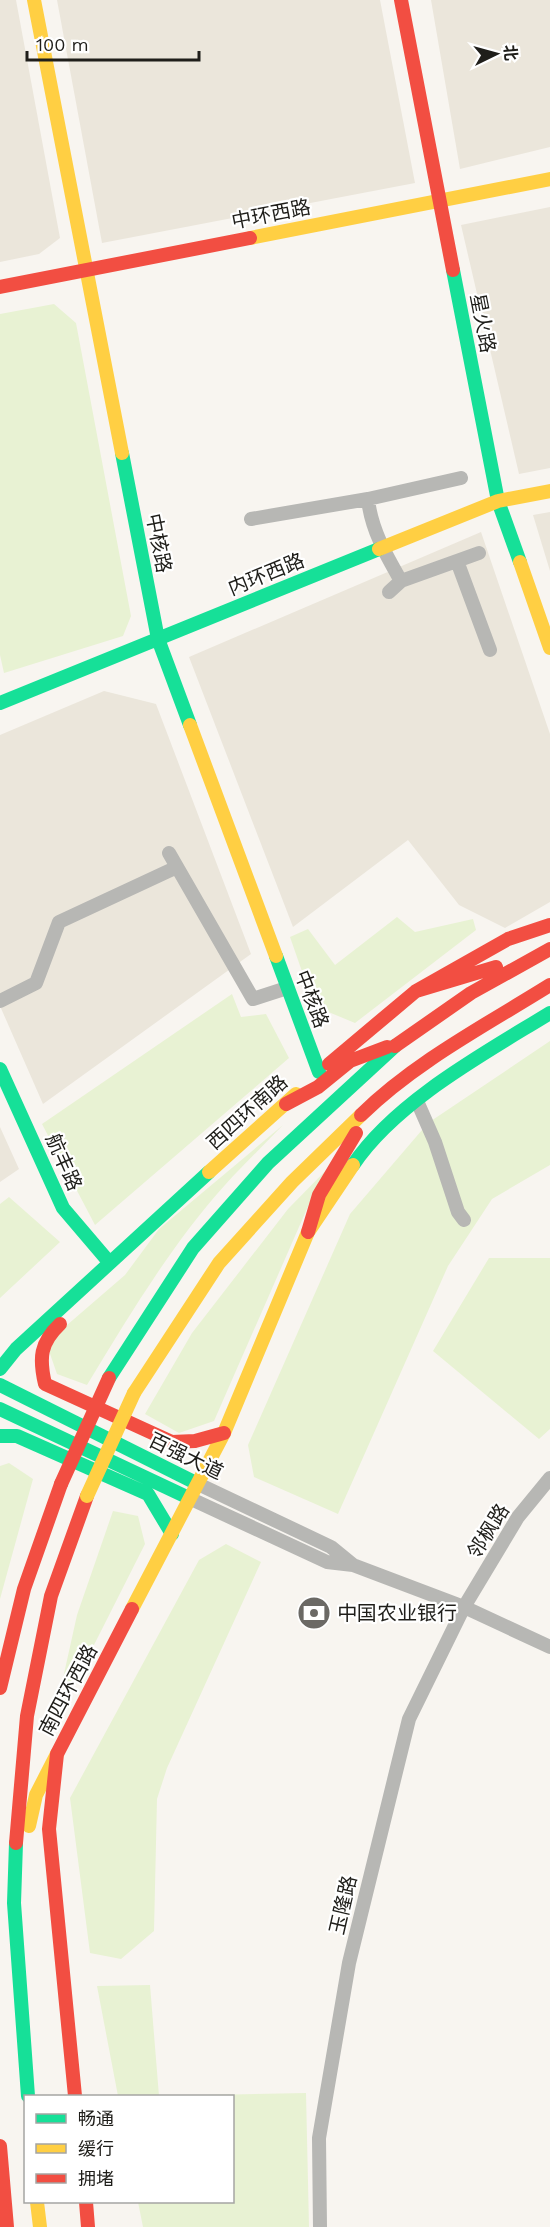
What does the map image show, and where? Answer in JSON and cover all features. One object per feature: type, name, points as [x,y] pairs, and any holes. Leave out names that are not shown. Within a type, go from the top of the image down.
[{"type":"main road","name":"中核路","points":[[34,0],[158,639],[319,1072]]},
{"type":"main road","name":"星火路","points":[[401,0],[438,201],[498,501],[550,648]]},
{"type":"main road","name":"中环西路","points":[[0,287],[550,179]]},
{"type":"main road","name":"内环西路","points":[[0,703],[498,501],[550,491]]},
{"type":"main road","name":"西四环南路","points":[[0,1369],[16,1349],[109,1262],[319,1072],[416,991],[508,939],[550,925]]},
{"type":"main road","points":[[416,991],[531,957],[550,949]]},
{"type":"main road","points":[[0,1688],[24,1589],[61,1484],[109,1378],[193,1248],[268,1163],[398,1043],[471,993],[531,957]]},
{"type":"main road","points":[[196,1484],[224,1432],[308,1232],[319,1195],[375,1101],[428,1062],[550,985]]},
{"type":"main road","points":[[428,1062],[550,1006]]},
{"type":"main road","points":[[308,1232],[357,1161],[391,1122],[465,1065],[550,1013]]},
{"type":"main road","points":[[286,1104],[318,1086],[350,1061],[398,1043]]},
{"type":"main road","name":"航丰路","points":[[0,1068],[63,1208],[109,1262]]},
{"type":"main road","name":"南四环西路","points":[[14,1903],[16,1840],[27,1714],[51,1596],[87,1496],[134,1393],[219,1263],[292,1182],[375,1101]]},
{"type":"main road","points":[[34,1383],[40,1350],[46,1336],[77,1308],[83,1288]]},
{"type":"main road","points":[[0,1383],[34,1383],[172,1442],[195,1441],[224,1432]]},
{"type":"main road","name":"百强大道","points":[[0,1383],[196,1484]]},
{"type":"main road","name":"百强大道","points":[[0,1409],[189,1498]]},
{"type":"main road","points":[[0,1436],[17,1436],[148,1494],[172,1533]]},
{"type":"main road","name":"南四环西路","points":[[75,2095],[49,1829],[57,1754],[196,1484]]},
{"type":"main road","points":[[28,2095],[14,1903],[36,1795],[57,1754]]},
{"type":"main road","points":[[0,2146],[7,2227]]},
{"type":"main road","points":[[38,2203],[40,2227]]},
{"type":"main road","points":[[86,2203],[88,2227]]},
{"type":"street","points":[[250,519],[368,499],[461,478]]},
{"type":"street","points":[[368,499],[369,514],[382,548],[400,581]]},
{"type":"street","points":[[389,592],[400,581],[479,553]]},
{"type":"street","points":[[457,561],[490,650]]},
{"type":"street","points":[[169,853],[175,868],[253,999],[287,988]]},
{"type":"street","points":[[0,1001],[36,983],[59,922],[175,868]]},
{"type":"street","points":[[417,1101],[435,1142],[458,1212],[464,1220]]},
{"type":"street","name":"邻枫路","points":[[464,1607],[518,1517],[550,1478]]},
{"type":"street","name":"百强大道","points":[[196,1484],[331,1547],[353,1565]]},
{"type":"street","name":"百强大道","points":[[189,1498],[327,1562],[353,1565],[464,1607],[550,1647]]},
{"type":"street","name":"玉隆路","points":[[320,2227],[319,2138],[349,1963],[409,1719],[464,1607]]},
{"type":"shaded area","points":[[0,0],[16,0],[60,238],[39,254],[0,262]]},
{"type":"shaded area","points":[[57,0],[380,0],[415,183],[102,243]]},
{"type":"shaded area","points":[[431,0],[550,0],[550,147],[460,169]]},
{"type":"shaded area","points":[[550,207],[550,468],[519,474],[461,225]]},
{"type":"shaded area","points":[[550,512],[550,571],[533,515]]},
{"type":"shaded area","points":[[481,532],[550,734],[550,902],[505,928],[459,905],[408,840],[293,927],[189,657]]},
{"type":"shaded area","points":[[104,691],[156,704],[251,954],[43,1104],[0,1006],[0,735]]},
{"type":"shaded area","points":[[0,1127],[19,1169],[0,1182]]},
{"type":"green space","points":[[54,304],[76,323],[131,616],[123,636],[4,673],[0,655],[0,314]]},
{"type":"green space","points":[[397,917],[415,932],[473,919],[476,930],[355,1023],[314,1006],[290,937],[308,929],[335,965]]},
{"type":"green space","points":[[232,994],[241,1017],[266,1014],[289,1058],[95,1225],[42,1124]]},
{"type":"green space","points":[[550,1041],[550,1165],[492,1199],[448,1266],[338,1514],[254,1477],[248,1445],[350,1214],[428,1123]]},
{"type":"green space","points":[[283,1125],[205,1208],[169,1256],[87,1385],[57,1374],[48,1348],[52,1338],[125,1275],[159,1229]]},
{"type":"green space","points":[[337,1159],[313,1195],[214,1421],[179,1433],[145,1414],[192,1333],[288,1209]]},
{"type":"green space","points":[[9,1197],[60,1242],[0,1298],[0,1204]]},
{"type":"green space","points":[[489,1258],[550,1258],[550,1429],[539,1439],[433,1351]]},
{"type":"green space","points":[[9,1463],[33,1479],[0,1599],[0,1466]]},
{"type":"green space","points":[[113,1511],[138,1516],[145,1544],[52,1728],[77,1615]]},
{"type":"green space","points":[[226,1544],[261,1562],[167,1768],[157,1799],[154,1931],[121,1959],[90,1953],[70,1798],[199,1560]]},
{"type":"green space","points":[[150,1985],[159,2095],[118,2095],[97,1986]]},
{"type":"green space","points":[[306,2093],[309,2227],[143,2227],[138,2203],[234,2203],[234,2095],[208,2095]]},
{"type":"traffic: fast","points":[[453,270],[498,501],[520,562]]},
{"type":"traffic: fast","points":[[122,453],[158,639],[190,725]]},
{"type":"traffic: fast","points":[[0,703],[379,549]]},
{"type":"traffic: fast","points":[[276,956],[319,1072]]},
{"type":"traffic: fast","points":[[353,1165],[371,1142],[417,1099],[470,1062],[550,1013]]},
{"type":"traffic: fast","points":[[109,1378],[193,1248],[268,1163],[395,1046]]},
{"type":"traffic: fast","points":[[0,1069],[63,1208],[109,1262]]},
{"type":"traffic: fast","points":[[0,1369],[16,1349],[209,1172]]},
{"type":"traffic: fast","points":[[0,1385],[196,1483]]},
{"type":"traffic: fast","points":[[0,1409],[189,1498]]},
{"type":"traffic: fast","points":[[0,1436],[17,1436],[148,1494],[172,1534]]},
{"type":"traffic: fast","points":[[16,1843],[14,1903],[28,2095]]},
{"type":"traffic: slow","points":[[34,0],[122,453]]},
{"type":"traffic: slow","points":[[250,238],[550,179]]},
{"type":"traffic: slow","points":[[379,549],[498,501],[550,491]]},
{"type":"traffic: slow","points":[[520,562],[550,648]]},
{"type":"traffic: slow","points":[[190,725],[276,956]]},
{"type":"traffic: slow","points":[[209,1172],[296,1094]]},
{"type":"traffic: slow","points":[[134,1393],[219,1263],[292,1182],[361,1115]]},
{"type":"traffic: slow","points":[[132,1609],[224,1433],[308,1232],[353,1165]]},
{"type":"traffic: slow","points":[[87,1496],[134,1393]]},
{"type":"traffic: slow","points":[[29,1826],[36,1795],[57,1754]]},
{"type":"traffic: slow","points":[[37,2203],[40,2227]]},
{"type":"traffic: jam","points":[[401,0],[453,270]]},
{"type":"traffic: jam","points":[[0,287],[250,238]]},
{"type":"traffic: jam","points":[[329,1064],[416,991],[508,939],[550,925]]},
{"type":"traffic: jam","points":[[395,1046],[471,993],[550,949]]},
{"type":"traffic: jam","points":[[416,991],[496,967]]},
{"type":"traffic: jam","points":[[361,1115],[404,1078],[428,1061],[550,985]]},
{"type":"traffic: jam","points":[[286,1104],[318,1087],[350,1061],[387,1047]]},
{"type":"traffic: jam","points":[[308,1232],[319,1195],[356,1133]]},
{"type":"traffic: jam","points":[[60,1324],[48,1338],[43,1351],[42,1366],[45,1384],[172,1442],[195,1441],[224,1433]]},
{"type":"traffic: jam","points":[[61,1484],[109,1378]]},
{"type":"traffic: jam","points":[[0,1688],[24,1589],[61,1484]]},
{"type":"traffic: jam","points":[[16,1843],[27,1716],[51,1596],[87,1496]]},
{"type":"traffic: jam","points":[[75,2095],[49,1829],[57,1754],[132,1609]]},
{"type":"traffic: jam","points":[[0,2146],[7,2227]]},
{"type":"traffic: jam","points":[[86,2203],[88,2227]]},
{"type":"place","name":"中国农业银行","points":[[314,1613]]}]
